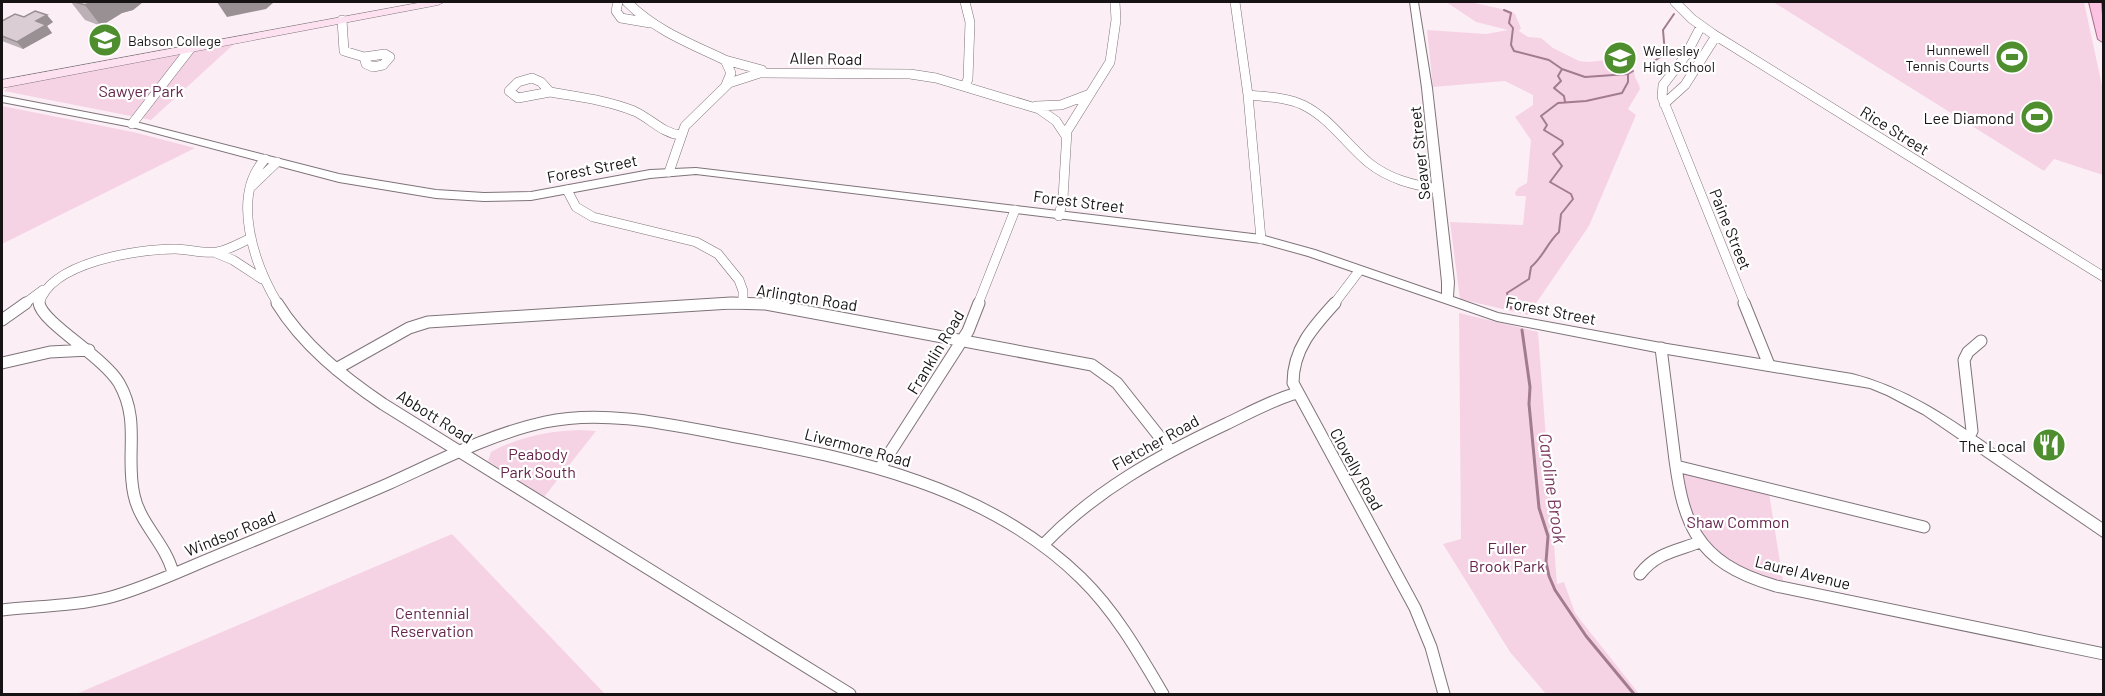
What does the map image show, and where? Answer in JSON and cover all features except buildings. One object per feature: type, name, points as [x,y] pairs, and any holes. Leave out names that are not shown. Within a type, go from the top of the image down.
[{"type":"main road","points":[[2,84],[438,2]]},
{"type":"main road","points":[[2095,2],[2103,39]]},
{"type":"street","points":[[618,2],[616,11],[621,18],[650,23]]},
{"type":"street","points":[[627,2],[650,23],[688,45],[724,60],[775,72]]},
{"type":"street","points":[[965,2],[970,22],[968,79],[965,86]]},
{"type":"street","points":[[1059,216],[1063,198],[1068,127],[1110,62],[1116,20],[1115,2]]},
{"type":"street","points":[[1235,2],[1248,95],[1261,239]]},
{"type":"street","name":"Seaver Street","points":[[1414,2],[1438,189],[1448,282],[1447,301]]},
{"type":"street","name":"Rice Street","points":[[1676,2],[1701,26],[1716,36],[2103,277]]},
{"type":"street","points":[[342,20],[343,50],[364,57]]},
{"type":"street","name":"Paine Street","points":[[1701,26],[1686,55],[1663,85],[1664,104],[1769,366]]},
{"type":"street","points":[[1664,104],[1673,98],[1693,73],[1709,43],[1716,36]]},
{"type":"street","points":[[132,124],[190,49]]},
{"type":"street","points":[[724,60],[731,73],[726,85]]},
{"type":"street","name":"Allen Road","points":[[669,172],[685,126],[726,85],[747,76],[775,72],[910,74],[936,78],[1032,106],[1056,121],[1066,136]]},
{"type":"street","points":[[550,92],[616,104],[636,112],[670,134],[680,135]]},
{"type":"street","name":"Allen Road","points":[[1032,106],[1061,105],[1092,92]]},
{"type":"street","points":[[1248,95],[1282,99],[1307,107],[1333,126],[1376,168],[1406,182],[1438,189]]},
{"type":"street","name":"Forest Street","points":[[2,99],[132,124],[363,183],[436,194],[508,197],[567,190],[669,172],[714,173],[1059,216],[1220,232],[1261,239],[1447,301],[1509,319],[1878,385],[1909,400],[1968,438],[2103,532]]},
{"type":"street","name":"Abbott Road","points":[[265,159],[255,171],[250,188],[251,238],[258,267],[291,322],[336,369],[370,395],[591,535],[850,694]]},
{"type":"street","points":[[250,188],[277,162]]},
{"type":"street","points":[[567,190],[575,207],[593,218],[684,238],[713,249],[726,260],[738,277],[744,291],[744,303]]},
{"type":"street","name":"Franklin Road","points":[[879,468],[963,339],[976,312],[1015,210]]},
{"type":"street","points":[[212,253],[228,249],[251,238]]},
{"type":"street","points":[[2,320],[50,285],[89,264],[130,253],[176,249],[212,253],[249,268],[265,282]]},
{"type":"street","name":"Clovelly Road","points":[[1359,271],[1311,332],[1299,351],[1292,372],[1297,393],[1420,618],[1444,694]]},
{"type":"street","points":[[50,285],[39,302],[42,313],[89,350],[117,377],[126,394],[133,433],[134,498],[142,517],[169,555],[173,573]]},
{"type":"street","name":"Arlington Road","points":[[336,369],[410,328],[428,322],[744,303],[777,305],[1077,360],[1099,368],[1124,391],[1170,450]]},
{"type":"street","points":[[1968,438],[1972,431],[1964,360],[1968,352],[1981,341]]},
{"type":"street","name":"Laurel Avenue","points":[[1661,348],[1676,466],[1685,513],[1700,542],[1734,569],[1767,584],[2103,654]]},
{"type":"street","points":[[2,363],[50,352],[89,350]]},
{"type":"street","name":"Fletcher Road","points":[[1044,544],[1077,511],[1099,494],[1170,450],[1259,407],[1297,393]]},
{"type":"street","name":"Livermore Road","points":[[461,451],[525,427],[564,418],[591,418],[685,428],[801,449],[879,468],[927,483],[969,501],[1044,544],[1077,572],[1121,621],[1143,655],[1163,694]]},
{"type":"street","name":"Windsor Road","points":[[2,610],[102,599],[318,515],[461,451]]},
{"type":"street","points":[[1676,466],[1924,526]]},
{"type":"street","points":[[1640,574],[1644,567],[1656,558],[1700,542]]},
{"type":"green space","points":[[1446,2],[1470,2],[1511,11],[1515,14],[1521,28],[1519,31],[1528,37],[1541,38],[1553,48],[1579,61],[1613,59],[1634,70],[1640,89],[1628,109],[1636,115],[1589,226],[1528,315],[1460,299],[1450,222],[1523,225],[1526,196],[1516,196],[1515,193],[1518,188],[1527,183],[1531,140],[1515,117],[1533,105],[1533,95],[1505,81],[1433,87],[1427,30],[1486,34],[1508,30],[1476,22]]},
{"type":"green space","points":[[1773,2],[2084,2],[2103,90],[2103,175],[2054,159],[2044,171]]},
{"type":"green space","name":"Sawyer Park","points":[[234,44],[151,120],[4,91],[10,86]]},
{"type":"green space","points":[[2,106],[133,132],[195,148],[2,244]]},
{"type":"green space","name":"Fuller Brook Park","points":[[1459,313],[1538,332],[1557,584],[1564,582],[1575,613],[1639,694],[1546,694],[1510,652],[1443,544],[1461,539]]},
{"type":"green space","name":"Peabody Park South","points":[[596,431],[544,497],[488,461],[491,452],[512,442],[545,433]]},
{"type":"green space","name":"Shaw Common","points":[[1683,472],[1769,493],[1783,581],[1746,569],[1713,548],[1694,521]]},
{"type":"green space","name":"Centennial Reservation","points":[[452,534],[605,694],[76,694]]},
{"type":"waterway","points":[[1504,10],[1511,13],[1509,23],[1513,28],[1511,45],[1514,51],[1549,60],[1562,69]]},
{"type":"waterway","name":"Caroline Brook","points":[[1645,67],[1665,54],[1663,30],[1674,14]]},
{"type":"waterway","points":[[1562,69],[1585,77],[1628,74]]},
{"type":"waterway","points":[[1562,69],[1558,76],[1561,81],[1554,88],[1564,96],[1565,102]]},
{"type":"waterway","name":"Caroline Brook","points":[[1628,74],[1633,71]]},
{"type":"waterway","name":"Caroline Brook","points":[[1510,304],[1507,293],[1529,279],[1531,267],[1559,232],[1561,214],[1573,199],[1571,194],[1550,182],[1562,166],[1553,154],[1563,144],[1562,141],[1544,130],[1547,125],[1541,116],[1558,103],[1586,101],[1622,93],[1628,82],[1628,74]]},
{"type":"waterway","name":"Caroline Brook","points":[[1510,303],[1511,308]]},
{"type":"waterway","name":"Caroline Brook","points":[[1522,330],[1530,387],[1529,404],[1539,508],[1548,536],[1546,562],[1549,576],[1555,590],[1586,636],[1634,694]]},
{"type":"place","name":"Babson College","points":[[105,40]]},
{"type":"place","name":"Hunnewell Tennis Courts","points":[[2012,57]]},
{"type":"place","name":"Wellesley High School","points":[[1620,58]]},
{"type":"place","name":"Lee Diamond","points":[[2037,117]]},
{"type":"place","name":"The Local","points":[[2049,445]]}]
